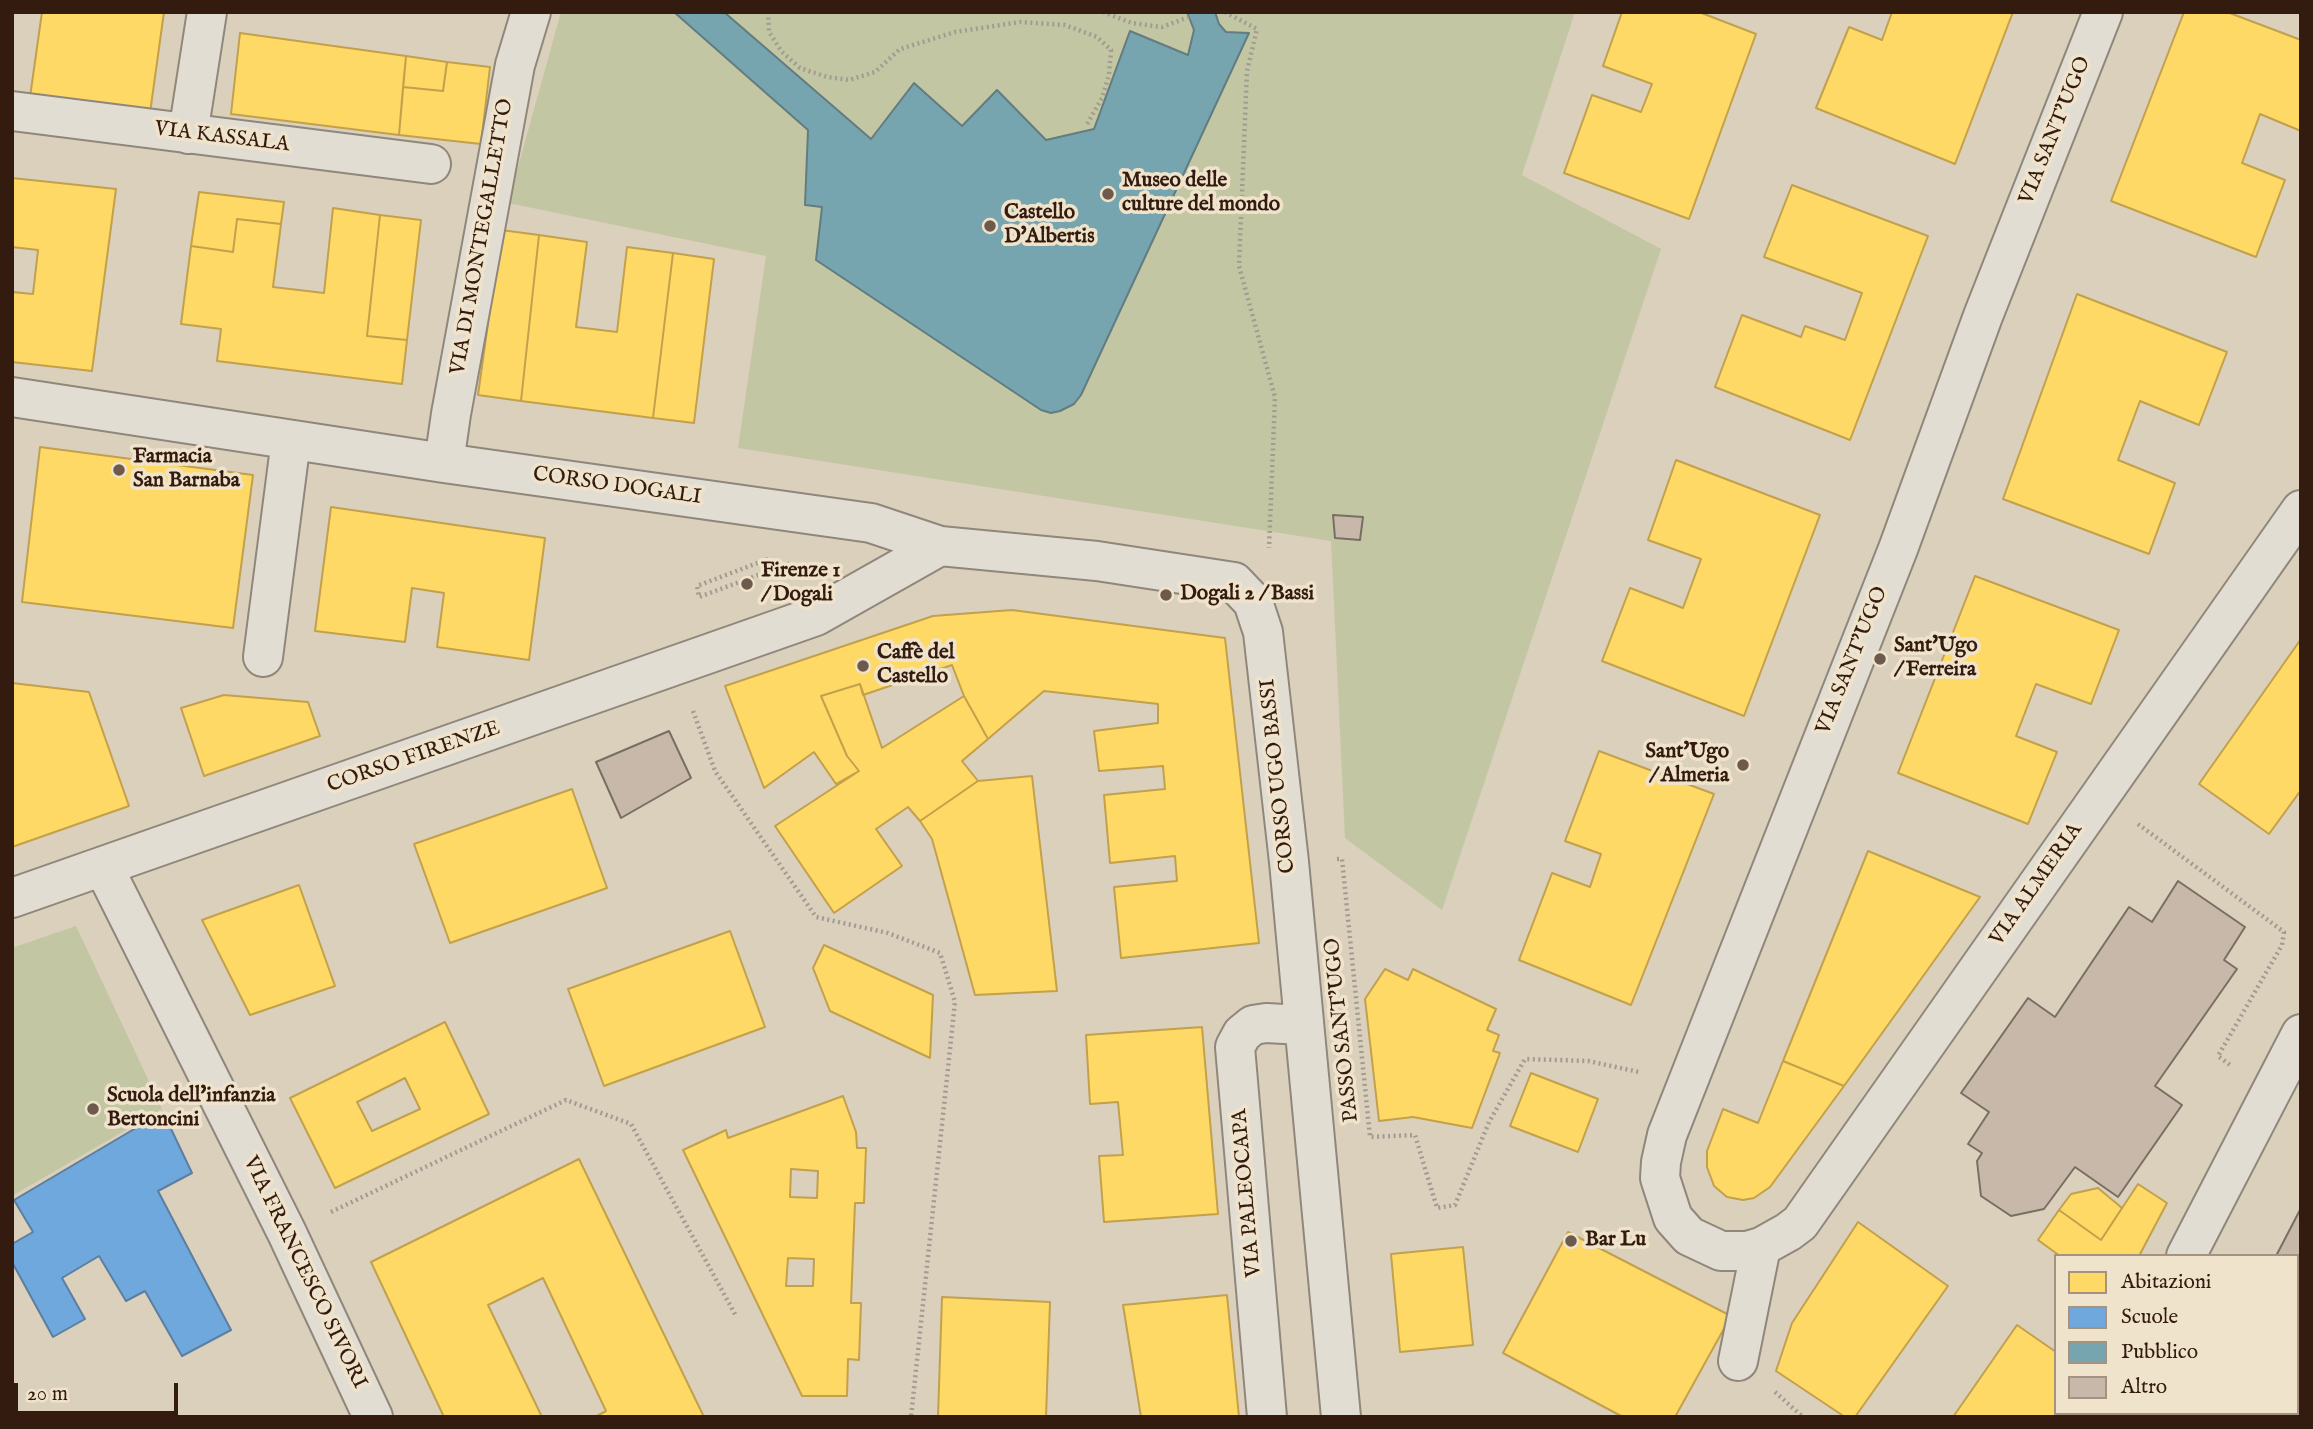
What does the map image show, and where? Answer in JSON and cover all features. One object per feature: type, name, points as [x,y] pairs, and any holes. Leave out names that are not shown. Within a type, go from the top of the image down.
[{"type":"street","points":[[188,134],[207,12]]},
{"type":"street","name":"VIA DI MONTEGALLETTO","points":[[444,463],[514,65],[531,12]]},
{"type":"street","name":"VIA SANT'UGO","points":[[1761,1247],[1734,1252],[1721,1251],[1698,1242],[1681,1228],[1668,1206],[1660,1178],[1667,1135],[1898,549],[1983,316],[2103,12]]},
{"type":"street","name":"VIA KASSALA","points":[[12,111],[431,164]]},
{"type":"street","name":"CORSO DOGALI","points":[[12,397],[444,463],[871,523],[940,545]]},
{"type":"street","points":[[263,657],[291,440]]},
{"type":"street","name":"VIA ALMERIA","points":[[1761,1247],[1788,1232],[1809,1212],[2301,510]]},
{"type":"street","name":"CORSO FIRENZE","points":[[12,898],[816,616],[940,545]]},
{"type":"street","name":"CORSO UGO BASSI","points":[[940,545],[1097,561],[1224,579],[1234,582],[1248,594],[1257,610],[1264,632],[1289,862],[1341,1417]]},
{"type":"street","name":"VIA FRANCESCO SIVORI","points":[[103,866],[287,1233],[373,1417]]},
{"type":"street","name":"VIA PALEOCAPA","points":[[1267,1417],[1235,1046],[1242,1034],[1254,1025],[1303,1025]]},
{"type":"street","points":[[2187,1254],[2301,1034]]},
{"type":"street","points":[[1738,1361],[1761,1247]]},
{"type":"path","points":[[768,12],[769,32],[782,52],[800,68],[827,77],[849,80],[875,72],[900,49],[955,32],[1020,22],[1065,25],[1097,37],[1111,50],[1109,75],[1102,98],[1086,125]]},
{"type":"path","points":[[1103,12],[1132,23],[1162,27],[1189,17]]},
{"type":"path","points":[[1225,12],[1257,29],[1247,71],[1239,266],[1275,397],[1269,549]]},
{"type":"path","points":[[792,512],[798,548],[697,586],[699,597],[803,559]]},
{"type":"path","points":[[687,706],[695,714],[715,771],[816,917],[888,933],[940,953],[952,989],[956,1002],[911,1417]]},
{"type":"path","points":[[2136,823],[2284,932],[2282,945],[2218,1056],[2233,1066]]},
{"type":"path","name":"PASSO SANT'UGO","points":[[1330,860],[1342,859],[1370,1138],[1415,1135],[1437,1208],[1455,1205],[1489,1122],[1525,1059],[1588,1061],[1642,1073]]},
{"type":"path","points":[[287,1233],[566,1100],[631,1124],[736,1316]]},
{"type":"green space","points":[[561,12],[1575,12],[1522,175],[1661,249],[1442,910],[1345,838],[1331,541],[738,448],[766,256],[508,203]]},
{"type":"green space","points":[[76,926],[162,1109],[12,1196],[12,948]]},
{"type":"building: Abitazioni","points":[[42,12],[164,12],[150,113],[30,97]]},
{"type":"building: Abitazioni","points":[[1622,12],[1699,12],[1756,34],[1689,219],[1564,173],[1592,95],[1641,112],[1652,84],[1603,66]]},
{"type":"building: Abitazioni","points":[[1892,12],[2013,12],[1955,164],[1816,108],[1849,27],[1882,40]]},
{"type":"building: Abitazioni","points":[[2184,12],[2227,12],[2301,40],[2301,131],[2260,114],[2242,163],[2285,180],[2256,257],[2111,201]]},
{"type":"building: Abitazioni","points":[[240,33],[406,56],[399,135],[231,114]]},
{"type":"building: Abitazioni","points":[[406,56],[447,62],[443,91],[403,87]]},
{"type":"building: Abitazioni","points":[[447,62],[490,67],[481,144],[399,135],[403,87],[443,91]]},
{"type":"building: Abitazioni","points":[[12,178],[116,189],[92,371],[12,362],[12,292],[33,294],[38,250],[12,247]]},
{"type":"building: Abitazioni","points":[[1792,185],[1928,236],[1850,440],[1715,387],[1742,315],[1801,337],[1805,326],[1845,340],[1862,293],[1764,257]]},
{"type":"building: Abitazioni","points":[[199,192],[284,202],[281,224],[237,219],[233,252],[191,246]]},
{"type":"building: Abitazioni","points":[[333,208],[380,215],[367,336],[407,340],[402,384],[217,361],[221,329],[181,324],[191,246],[233,252],[237,219],[281,224],[273,287],[324,293]]},
{"type":"building: Abitazioni","points":[[380,215],[421,220],[407,340],[367,336]]},
{"type":"building: Abitazioni","points":[[501,230],[539,235],[521,401],[478,395]]},
{"type":"building: Abitazioni","points":[[539,235],[587,242],[576,327],[617,332],[627,247],[673,253],[653,418],[521,401]]},
{"type":"building: Abitazioni","points":[[673,253],[714,259],[694,423],[653,418]]},
{"type":"building: Abitazioni","points":[[2077,294],[2227,352],[2199,425],[2140,401],[2118,460],[2175,483],[2149,554],[2003,499]]},
{"type":"building: Abitazioni","points":[[40,447],[253,475],[233,628],[22,602]]},
{"type":"building: Abitazioni","points":[[1676,460],[1820,515],[1744,716],[1602,661],[1630,588],[1683,608],[1701,559],[1648,540]]},
{"type":"building: Abitazioni","points":[[331,507],[545,538],[529,660],[437,647],[444,593],[412,588],[405,642],[315,631]]},
{"type":"building: Abitazioni","points":[[1975,576],[2119,630],[2091,704],[2036,684],[2016,736],[2057,752],[2028,824],[1898,773]]},
{"type":"building: Abitazioni","points":[[1012,610],[1225,638],[1259,943],[1121,958],[1114,887],[1177,881],[1175,856],[1110,863],[1104,795],[1165,789],[1163,766],[1099,771],[1094,731],[1158,723],[1158,704],[1044,691],[988,739],[964,696],[952,665],[863,695],[860,684],[821,696],[847,756],[859,771],[836,784],[814,752],[764,788],[725,686],[933,616]]},
{"type":"building: Abitazioni","points":[[2301,639],[2301,790],[2269,834],[2199,784]]},
{"type":"building: Abitazioni","points":[[12,683],[89,692],[129,806],[12,847]]},
{"type":"building: Abitazioni","points":[[860,684],[882,748],[964,696],[988,739],[962,761],[978,781],[920,821],[908,807],[876,829],[902,866],[834,913],[775,826],[859,771],[847,756],[821,696]]},
{"type":"building: Abitazioni","points":[[224,695],[308,702],[320,736],[204,776],[181,708]]},
{"type":"building: Abitazioni","points":[[1599,751],[1714,794],[1631,1005],[1519,960],[1552,873],[1590,887],[1601,854],[1565,841]]},
{"type":"building: Abitazioni","points":[[1032,776],[1057,991],[975,995],[932,839],[920,821],[978,781]]},
{"type":"building: Abitazioni","points":[[572,789],[607,888],[450,943],[414,844]]},
{"type":"building: Abitazioni","points":[[1868,851],[1980,897],[1844,1086],[1783,1061]]},
{"type":"building: Abitazioni","points":[[299,885],[335,986],[250,1015],[202,920]]},
{"type":"building: Abitazioni","points":[[730,931],[765,1027],[604,1086],[568,989]]},
{"type":"building: Abitazioni","points":[[824,945],[933,995],[930,1058],[830,1011],[813,968]]},
{"type":"building: Abitazioni","points":[[1385,969],[1408,980],[1413,969],[1496,1009],[1487,1030],[1499,1035],[1493,1051],[1500,1053],[1472,1128],[1413,1117],[1379,1121],[1365,999]]},
{"type":"building: Abitazioni","points":[[445,1022],[489,1114],[335,1188],[290,1098]],"holes":[[[405,1078],[420,1109],[372,1131],[357,1102]]]},
{"type":"building: Abitazioni","points":[[1202,1027],[1218,1214],[1104,1222],[1099,1156],[1123,1155],[1118,1102],[1090,1104],[1086,1035]]},
{"type":"building: Abitazioni","points":[[1783,1061],[1844,1086],[1770,1187],[1754,1198],[1743,1200],[1727,1197],[1714,1186],[1707,1167],[1707,1151],[1723,1109],[1758,1123]]},
{"type":"building: Abitazioni","points":[[1531,1073],[1598,1099],[1578,1152],[1510,1126]]},
{"type":"building: Abitazioni","points":[[843,1096],[856,1132],[857,1148],[866,1148],[864,1203],[855,1203],[851,1303],[861,1303],[859,1360],[848,1359],[847,1396],[802,1396],[683,1150],[726,1130],[728,1138]],"holes":[[[791,1169],[818,1171],[817,1198],[790,1197]],[[788,1258],[814,1259],[813,1286],[786,1286]]]},
{"type":"building: Abitazioni","points":[[579,1159],[704,1417],[595,1417],[606,1411],[543,1278],[488,1305],[542,1417],[444,1417],[371,1262]]},
{"type":"building: Abitazioni","points":[[2138,1184],[2167,1203],[2140,1254],[2057,1254],[2038,1240],[2059,1210],[2101,1240]]},
{"type":"building: Abitazioni","points":[[2098,1188],[2122,1208],[2101,1240],[2059,1210],[2071,1194]]},
{"type":"building: Abitazioni","points":[[1858,1222],[1948,1286],[1855,1417],[1845,1417],[1776,1371],[1792,1323]]},
{"type":"building: Abitazioni","points":[[1568,1232],[1731,1316],[1675,1417],[1623,1417],[1503,1353]]},
{"type":"building: Abitazioni","points":[[1463,1247],[1473,1345],[1400,1352],[1391,1254]]},
{"type":"building: Abitazioni","points":[[1227,1295],[1239,1417],[1141,1417],[1123,1305]]},
{"type":"building: Abitazioni","points":[[942,1297],[1050,1302],[1046,1417],[938,1417]]},
{"type":"building: Abitazioni","points":[[2017,1325],[2054,1351],[2055,1417],[1953,1417]]},
{"type":"building: Scuole","points":[[163,1112],[192,1173],[158,1191],[231,1330],[182,1356],[145,1291],[126,1301],[99,1256],[62,1278],[85,1319],[53,1337],[12,1262],[12,1244],[33,1232],[14,1200]]},
{"type":"building: Pubblico","name":"Castello D'Albertis","points":[[674,12],[724,12],[871,139],[914,83],[962,126],[997,90],[1046,140],[1094,129],[1130,31],[1188,55],[1194,30],[1187,12],[1215,12],[1219,24],[1226,32],[1249,33],[1081,395],[1074,404],[1051,413],[1041,410],[816,260],[822,207],[805,205],[808,130]]},
{"type":"building: Altro","points":[[1333,515],[1363,517],[1360,540],[1335,538]]},
{"type":"building: Altro","points":[[669,731],[691,778],[621,818],[596,762]]},
{"type":"building: Altro","points":[[2178,881],[2245,927],[2224,960],[2237,969],[2155,1086],[2182,1105],[2118,1197],[2075,1167],[2044,1209],[2011,1216],[1981,1196],[1977,1161],[1982,1153],[1968,1144],[1989,1112],[1961,1093],[2028,998],[2055,1017],[2129,907],[2152,922]]},
{"type":"building: Altro","points":[[2301,1208],[2301,1283],[2299,1254],[2277,1254]]},
{"type":"building: Altro","points":[[2299,1367],[2301,1368],[2301,1417],[2184,1417],[2299,1415]]},
{"type":"place","name":"Museo delle culture del mondo","points":[[1108,194]]},
{"type":"place","name":"Castello D'Albertis","points":[[990,226]]},
{"type":"place","name":"Farmacia San Barnaba","points":[[119,470]]},
{"type":"place","name":"Firenze 1 / Dogali","points":[[747,584]]},
{"type":"place","name":"Dogali 2 / Bassi","points":[[1166,595]]},
{"type":"place","name":"Sant'Ugo / Ferreira","points":[[1880,659]]},
{"type":"place","name":"Caffè del Castello","points":[[863,666]]},
{"type":"place","name":"Sant'Ugo / Almeria","points":[[1743,765]]},
{"type":"place","name":"Scuola dell'infanzia Bertoncini","points":[[93,1109]]},
{"type":"place","name":"Bar Lu","points":[[1571,1241]]}]
